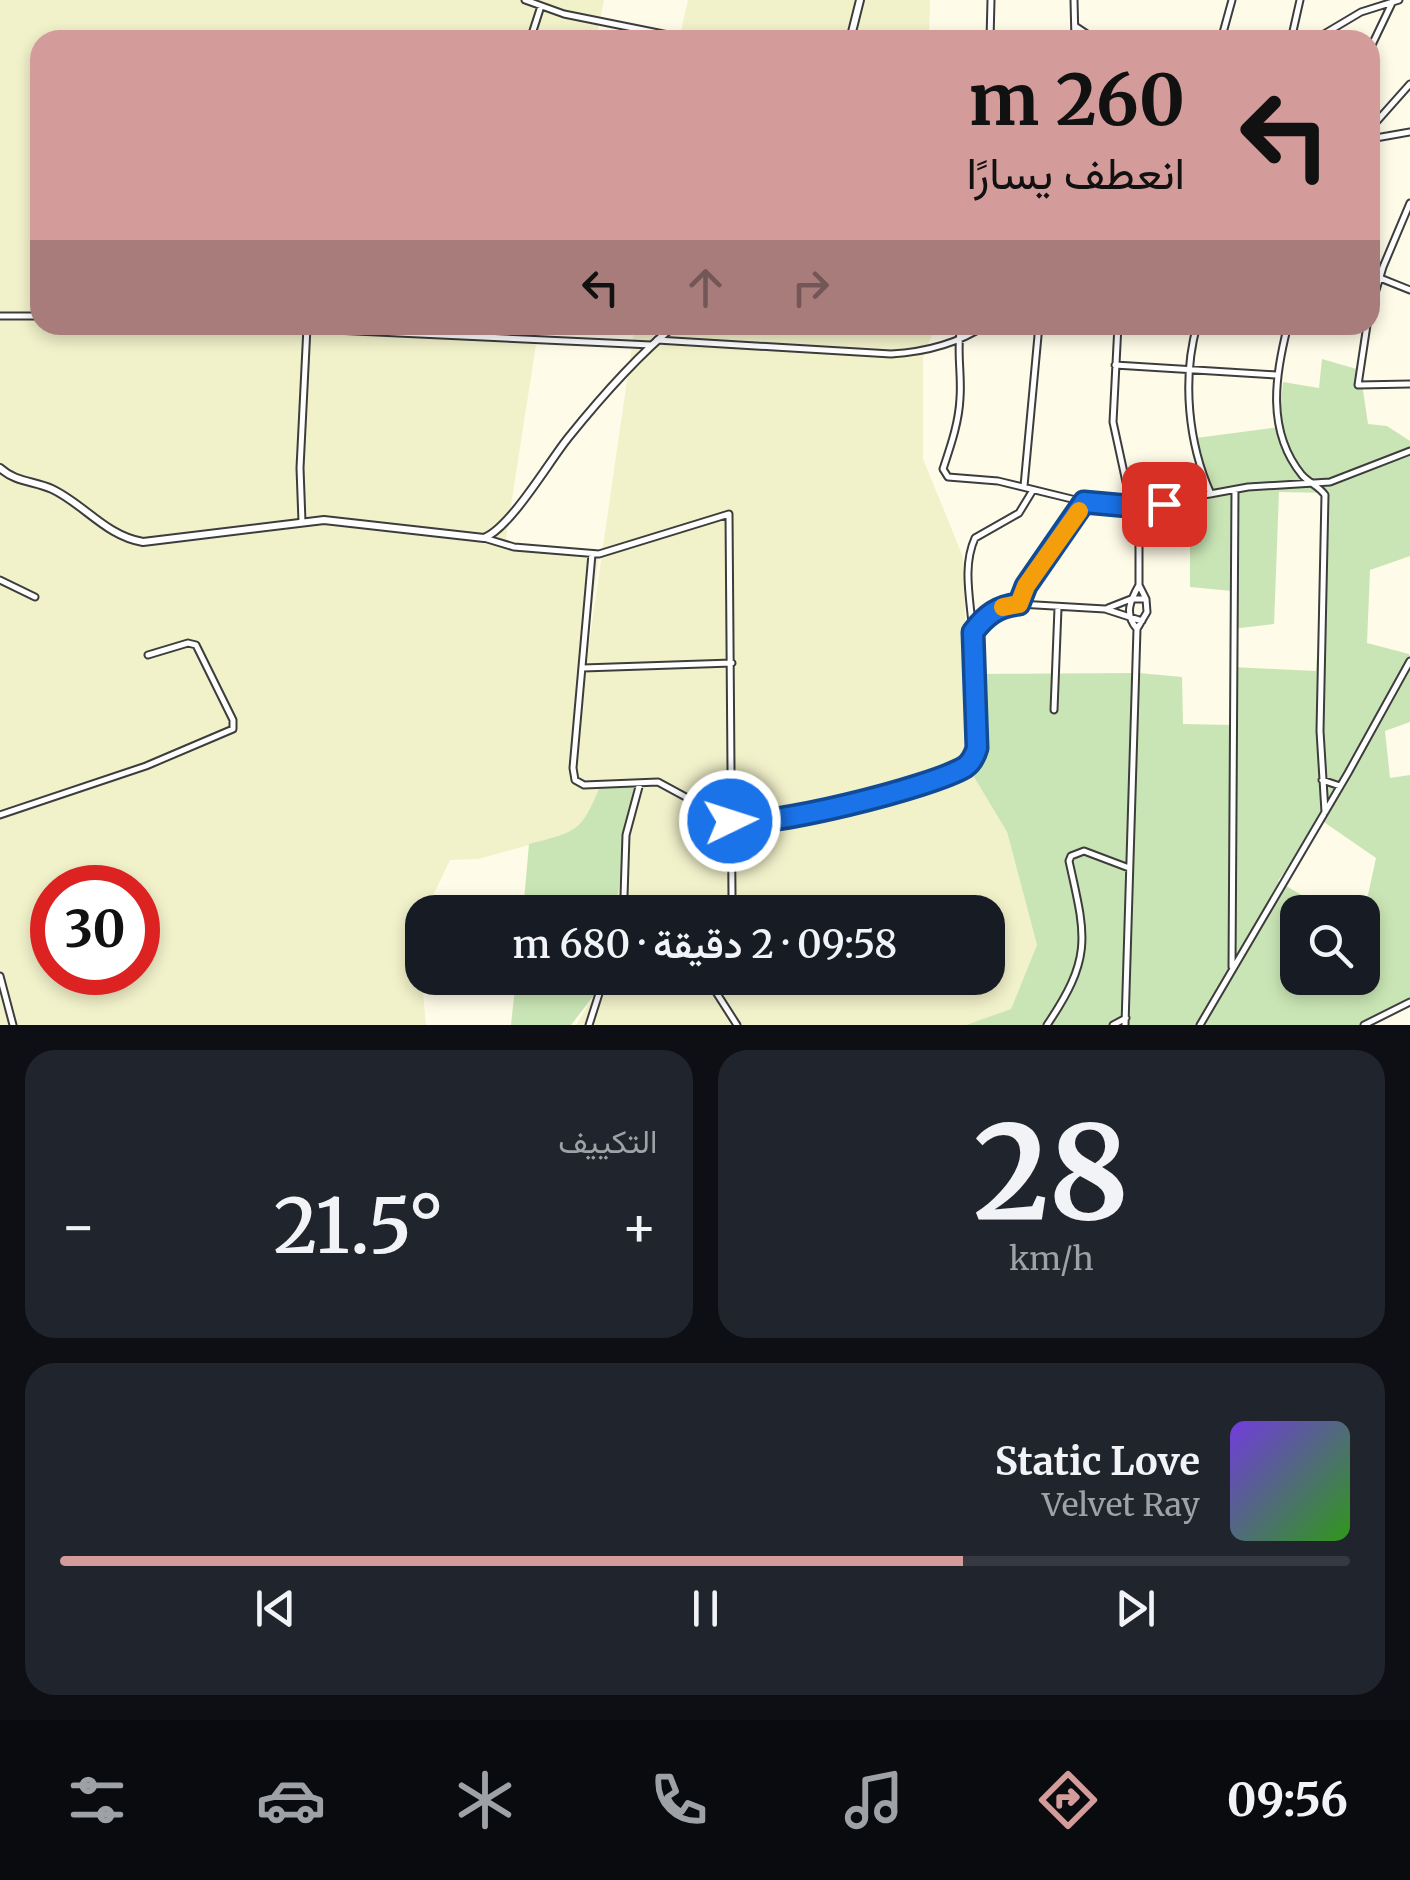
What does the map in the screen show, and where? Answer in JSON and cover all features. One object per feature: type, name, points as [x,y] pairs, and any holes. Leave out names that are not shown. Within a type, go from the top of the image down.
[{"type":"street","points":[[525,0],[564,14],[643,30]]},
{"type":"street","points":[[852,30],[860,0]]},
{"type":"street","points":[[990,30],[991,0]]},
{"type":"street","points":[[1074,0],[1075,30]]},
{"type":"street","points":[[1223,30],[1232,0]]},
{"type":"street","points":[[1293,30],[1300,0]]},
{"type":"street","points":[[1331,30],[1361,12],[1396,1]]},
{"type":"street","points":[[1380,31],[1396,1]]},
{"type":"street","points":[[533,30],[541,6]]},
{"type":"street","points":[[1075,26],[1081,30]]},
{"type":"street","points":[[1380,118],[1410,84]]},
{"type":"street","points":[[1380,137],[1410,132]]},
{"type":"street","points":[[1410,203],[1380,277],[1410,290]]},
{"type":"street","points":[[0,316],[30,316]]},
{"type":"street","points":[[302,522],[300,468],[307,335]]},
{"type":"street","points":[[492,335],[892,354],[913,353],[968,335]]},
{"type":"street","points":[[484,538],[504,524],[580,424],[663,335]]},
{"type":"street","points":[[959,335],[960,395],[956,430],[944,469],[945,475],[956,479],[1024,486],[1084,502],[1135,507],[1348,476],[1410,450]]},
{"type":"street","points":[[1024,486],[1038,335]]},
{"type":"street","points":[[1117,335],[1114,430],[1135,507],[1139,585],[1146,599],[1144,621],[1137,629]]},
{"type":"street","points":[[1195,335],[1188,369],[1196,451],[1210,494]]},
{"type":"street","points":[[1286,335],[1277,376],[1278,425],[1286,449],[1310,483],[1325,495],[1325,812]]},
{"type":"street","points":[[1365,335],[1358,385],[1410,384]]},
{"type":"street","points":[[1115,364],[1277,376]]},
{"type":"street","points":[[0,468],[14,478],[54,490],[114,531],[142,542],[324,520],[592,554],[644,543],[730,514],[732,895]]},
{"type":"street","points":[[592,554],[575,780],[584,785],[664,784],[730,821],[767,820],[912,789],[966,766],[974,758],[977,748],[969,597],[972,542],[978,534],[1020,513],[1033,490]]},
{"type":"street","points":[[1232,967],[1236,490]]},
{"type":"street","points":[[1019,604],[1026,586],[1084,502]]},
{"type":"street","points":[[0,580],[35,597]]},
{"type":"street","points":[[1113,1025],[1126,1022],[1137,629],[1129,617],[1131,599],[1139,585]]},
{"type":"street","points":[[1106,609],[1131,599],[1146,599]]},
{"type":"street","points":[[973,632],[996,610],[1019,604],[1106,609],[1144,621]]},
{"type":"street","points":[[1054,710],[1058,608]]},
{"type":"street","points":[[0,815],[146,766],[233,729],[233,720],[196,645],[188,643],[148,655]]},
{"type":"street","points":[[1200,1025],[1410,661]]},
{"type":"street","points":[[583,668],[732,663]]},
{"type":"street","points":[[1322,780],[1340,786]]},
{"type":"street","points":[[624,895],[626,835],[640,783]]},
{"type":"street","points":[[1048,1025],[1075,979],[1082,955],[1079,898],[1071,856],[1084,851],[1129,868]]},
{"type":"street","points":[[0,976],[14,1025]]},
{"type":"street","points":[[589,1025],[599,995]]},
{"type":"street","points":[[718,995],[737,1025]]},
{"type":"street","points":[[1364,1025],[1409,1001]]},
{"type":"green space","points":[[0,0],[604,0],[598,30],[30,30],[30,335],[537,335],[505,544],[599,554],[579,713],[634,335],[932,335],[923,358],[923,459],[963,557],[971,772],[1007,832],[1037,945],[1011,1009],[966,1025],[576,1025],[595,995],[1005,995],[1005,895],[617,895],[641,780],[602,784],[586,820],[572,833],[478,859],[450,860],[433,895],[405,895],[405,995],[423,995],[426,1025],[0,1025]]},
{"type":"green space","points":[[688,0],[930,0],[929,30],[681,30]]},
{"type":"green space","points":[[1322,359],[1360,370],[1368,424],[1387,426],[1410,441],[1410,556],[1370,570],[1367,643],[1409,654],[1410,658],[1410,722],[1385,731],[1390,778],[1410,775],[1410,1000],[1365,1025],[966,1025],[1011,1009],[1037,945],[1007,832],[971,772],[966,674],[1139,673],[1182,677],[1183,724],[1231,725],[1232,667],[1316,671],[1326,493],[1279,492],[1274,624],[1232,629],[1232,591],[1190,587],[1190,506],[1212,498],[1196,438],[1279,427],[1283,382],[1319,388]]},
{"type":"green space","points":[[641,779],[617,895],[524,895],[529,844],[576,827],[583,821],[601,784]]},
{"type":"green space","points":[[514,995],[594,995],[571,1025],[511,1025]]},
{"type":"slow traffic","points":[[1003,607],[1019,604],[1026,586],[1079,511]]},
{"type":"route","points":[[730,821],[767,820],[880,797],[912,789],[966,766],[977,748],[973,632],[980,622],[996,610],[1019,604],[1026,586],[1084,502],[1139,507],[1164,504]]}]
